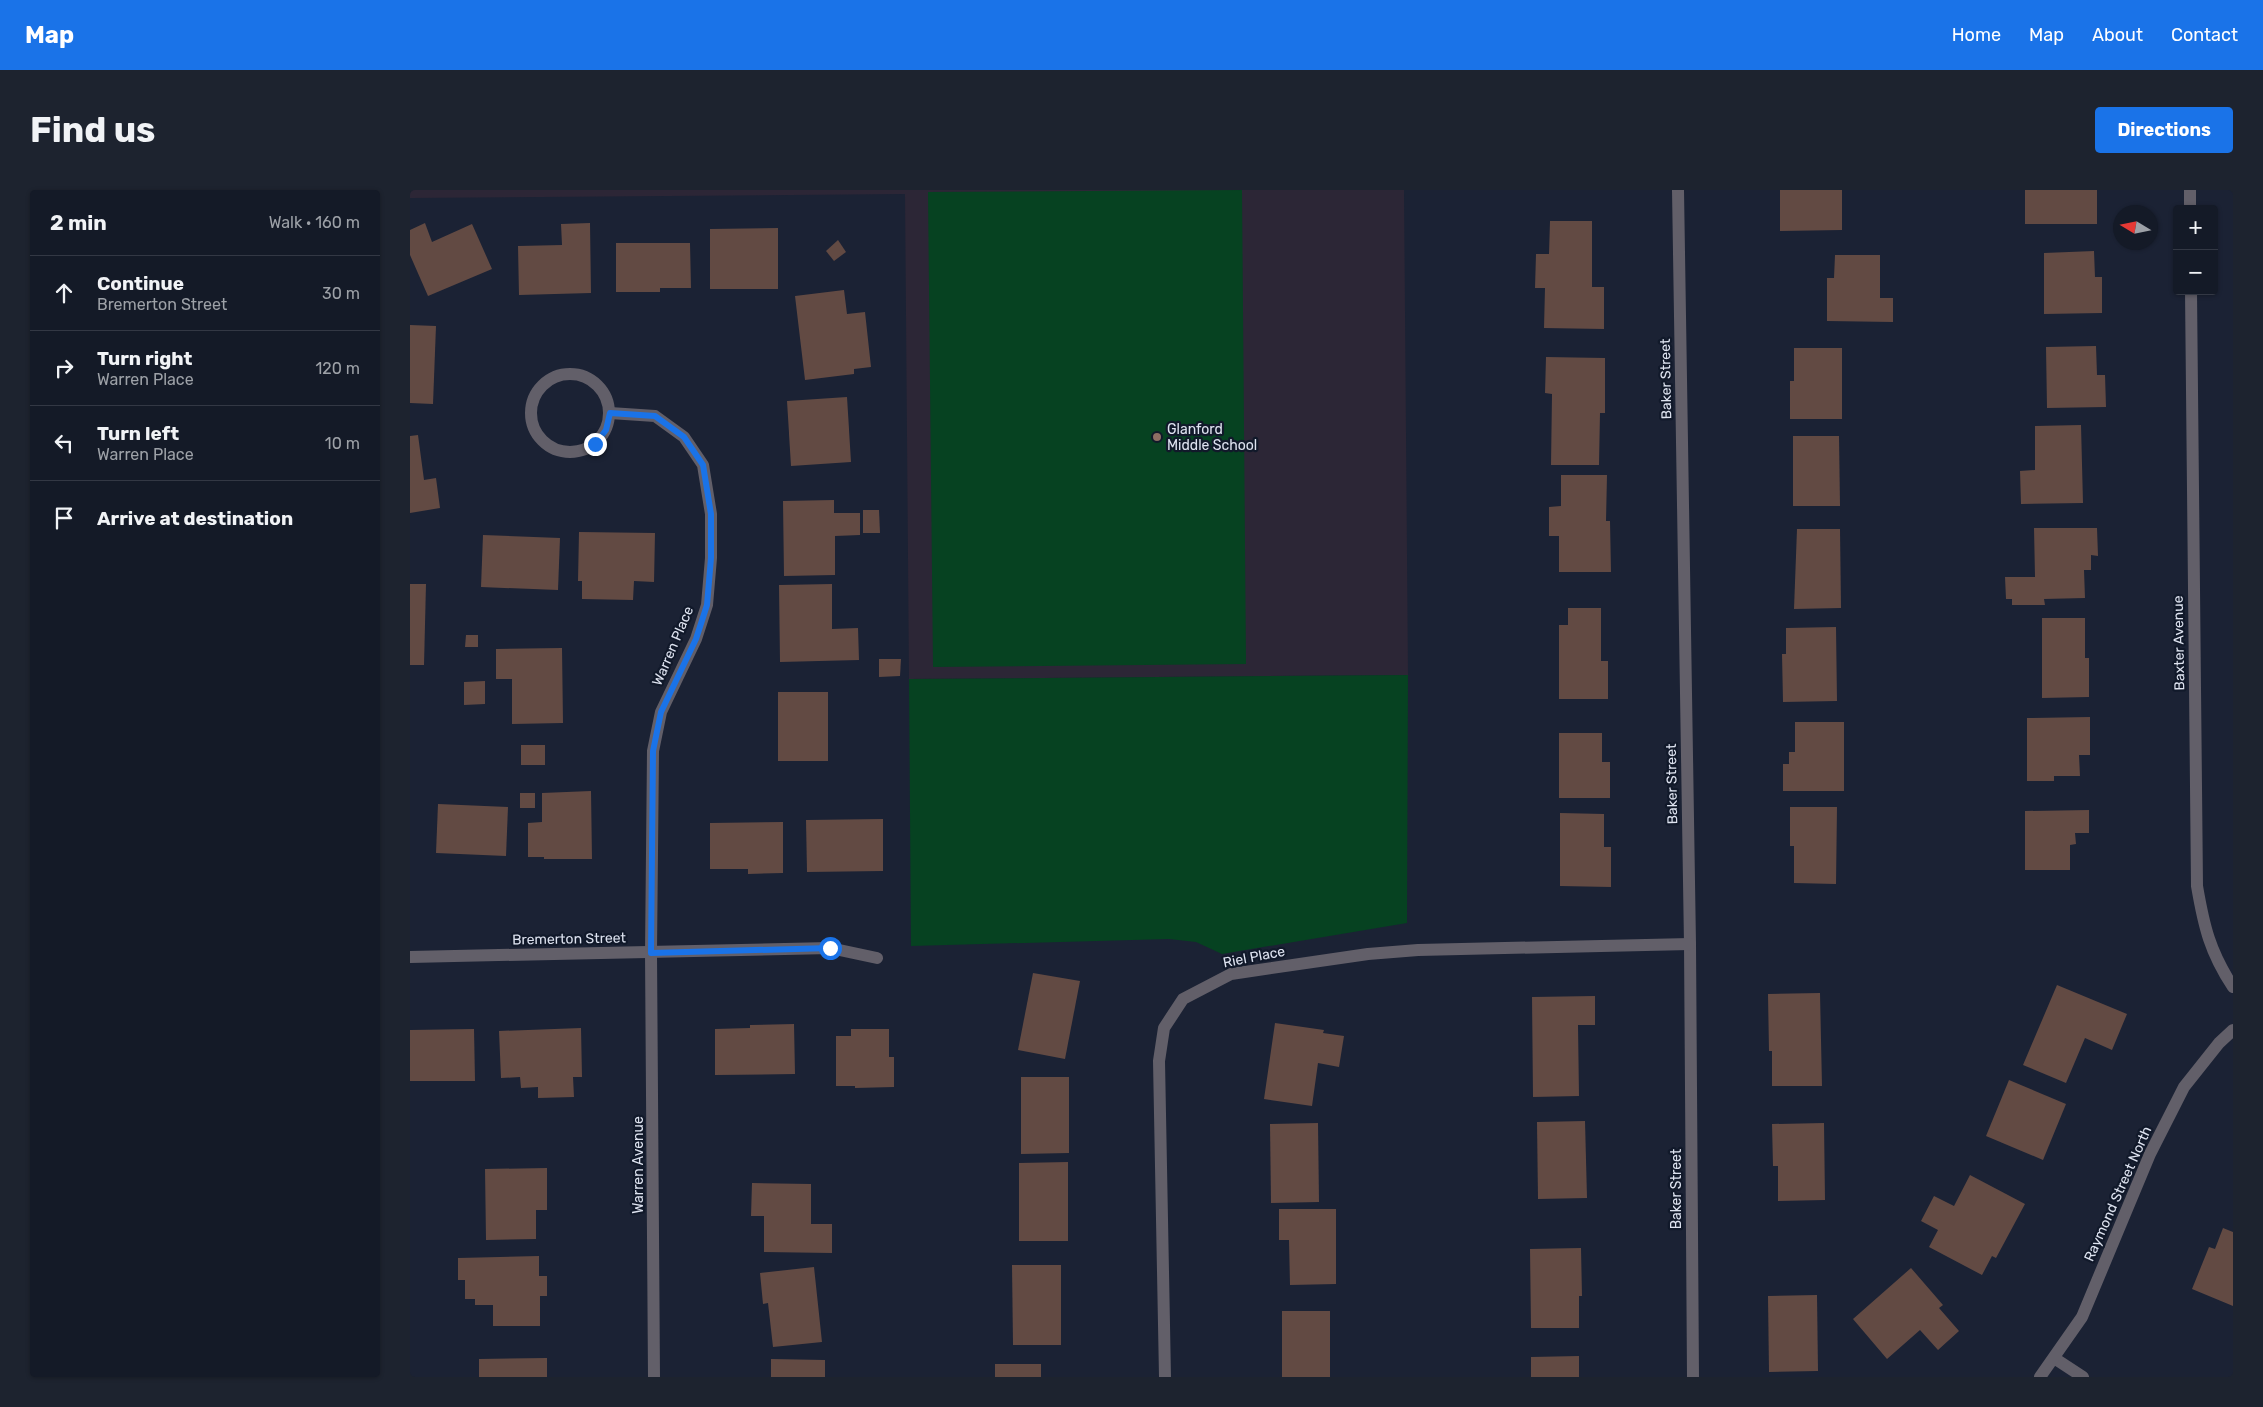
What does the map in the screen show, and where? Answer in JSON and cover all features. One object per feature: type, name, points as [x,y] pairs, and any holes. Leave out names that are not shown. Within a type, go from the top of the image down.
[{"type":"street","name":"Baker Street","points":[[1678,190],[1690,944],[1693,1377]]},
{"type":"street","points":[[2190,190],[2190,205]]},
{"type":"street","name":"Baxter Avenue","points":[[2191,295],[2197,886],[2204,928],[2220,967],[2233,987]]},
{"type":"street","points":[[561,374],[579,374],[594,381],[606,395],[610,413],[606,430],[595,444],[579,452],[561,452],[545,444],[534,431],[530,413],[534,396],[545,382],[561,374]]},
{"type":"street","name":"Warren Place","points":[[610,413],[655,416],[684,437],[703,465],[711,514],[711,558],[707,605],[696,639],[661,712],[653,751],[651,953]]},
{"type":"street","name":"Riel Place","points":[[1165,1377],[1159,1061],[1164,1028],[1183,999],[1231,974],[1368,954],[1418,950],[1690,944]]},
{"type":"street","name":"Bremerton Street","points":[[410,957],[830,948],[877,958]]},
{"type":"street","name":"Warren Avenue","points":[[651,953],[654,1377]]},
{"type":"street","name":"Raymond Street North","points":[[2040,1377],[2082,1317],[2150,1154],[2184,1087],[2218,1043],[2233,1030]]},
{"type":"street","points":[[2054,1358],[2083,1377]]},
{"type":"shaded area","name":"Glanford Middle School","points":[[410,190],[1404,190],[1408,675],[909,679],[905,194],[410,198]]},
{"type":"green space","name":"Glanford Middle School","points":[[1242,190],[1246,664],[933,667],[928,192]]},
{"type":"green space","points":[[1408,675],[1407,923],[1222,954],[1196,942],[1169,939],[911,946],[909,679]]},
{"type":"building","points":[[1780,190],[1842,190],[1842,230],[1780,231]]},
{"type":"building","points":[[2025,190],[2097,190],[2097,224],[2025,224]]},
{"type":"building","points":[[1550,221],[1592,221],[1592,287],[1604,287],[1604,329],[1544,328],[1545,288],[1535,288],[1536,254],[1549,254]]},
{"type":"building","points":[[425,223],[432,242],[472,224],[492,269],[428,296],[410,255],[410,230]]},
{"type":"building","points":[[590,223],[591,293],[519,295],[518,246],[562,245],[561,224]]},
{"type":"building","points":[[778,228],[778,289],[710,289],[710,229]]},
{"type":"building","points":[[838,240],[846,252],[834,261],[826,251]]},
{"type":"building","points":[[616,243],[690,243],[691,288],[660,288],[660,292],[616,292]]},
{"type":"building","points":[[2094,251],[2095,277],[2102,277],[2102,313],[2044,314],[2044,253]]},
{"type":"building","points":[[1835,255],[1880,255],[1880,298],[1893,298],[1893,322],[1827,321],[1827,278],[1834,278]]},
{"type":"building","points":[[844,290],[847,314],[865,312],[871,367],[854,369],[854,374],[805,380],[795,296]]},
{"type":"building","points":[[410,325],[436,326],[433,404],[410,403]]},
{"type":"building","points":[[2096,346],[2097,375],[2105,375],[2106,407],[2047,408],[2046,347]]},
{"type":"building","points":[[1794,348],[1842,348],[1842,419],[1790,419],[1790,381],[1794,381]]},
{"type":"building","points":[[1546,357],[1605,358],[1605,413],[1600,413],[1599,465],[1551,465],[1552,394],[1545,393]]},
{"type":"building","points":[[847,397],[851,462],[791,466],[787,401]]},
{"type":"building","points":[[2081,425],[2083,503],[2021,504],[2020,471],[2035,470],[2035,426]]},
{"type":"building","points":[[418,435],[424,480],[436,478],[440,508],[410,513],[410,436]]},
{"type":"building","points":[[1793,436],[1839,436],[1840,506],[1793,506]]},
{"type":"building","points":[[1561,475],[1607,475],[1606,521],[1610,521],[1611,572],[1559,572],[1559,536],[1549,536],[1549,507],[1561,506]]},
{"type":"building","points":[[834,500],[834,513],[860,513],[860,535],[835,536],[835,575],[784,576],[783,501]]},
{"type":"building","points":[[863,510],[879,510],[880,533],[863,533]]},
{"type":"building","points":[[2034,528],[2097,528],[2098,556],[2091,555],[2091,570],[2084,570],[2085,598],[2044,599],[2045,605],[2012,605],[2012,599],[2006,599],[2005,577],[2035,577]]},
{"type":"building","points":[[1797,529],[1840,529],[1841,608],[1794,609]]},
{"type":"building","points":[[579,532],[655,533],[654,582],[634,581],[633,600],[582,599],[582,581],[578,581]]},
{"type":"building","points":[[483,535],[560,538],[558,590],[481,587]]},
{"type":"building","points":[[410,584],[426,584],[424,665],[410,665]]},
{"type":"building","points":[[832,584],[832,629],[858,628],[859,660],[780,662],[779,585]]},
{"type":"building","points":[[1568,608],[1601,608],[1601,661],[1608,661],[1608,699],[1559,699],[1559,625],[1568,625]]},
{"type":"building","points":[[2042,618],[2085,618],[2085,658],[2089,658],[2089,697],[2042,698]]},
{"type":"building","points":[[1836,627],[1837,701],[1783,702],[1782,654],[1786,654],[1786,628]]},
{"type":"building","points":[[466,635],[478,635],[478,647],[465,647]]},
{"type":"building","points":[[562,648],[563,723],[512,724],[512,679],[496,679],[496,649]]},
{"type":"building","points":[[879,659],[901,659],[900,676],[879,677]]},
{"type":"building","points":[[485,681],[485,704],[464,705],[464,682]]},
{"type":"building","points":[[778,692],[828,692],[828,761],[778,761]]},
{"type":"building","points":[[2090,717],[2090,755],[2079,755],[2080,776],[2054,776],[2054,781],[2027,781],[2027,718]]},
{"type":"building","points":[[1795,722],[1844,722],[1844,791],[1783,791],[1783,764],[1789,764],[1789,752],[1795,752]]},
{"type":"building","points":[[1559,733],[1602,733],[1602,762],[1610,762],[1610,798],[1559,798]]},
{"type":"building","points":[[521,745],[545,745],[545,765],[521,765]]},
{"type":"building","points":[[591,791],[592,859],[528,857],[528,823],[542,822],[542,793]]},
{"type":"building","points":[[520,793],[535,793],[535,808],[520,808]]},
{"type":"building","points":[[438,804],[508,807],[506,856],[436,853]]},
{"type":"building","points":[[1790,807],[1837,807],[1836,884],[1794,883],[1794,846],[1790,846]]},
{"type":"building","points":[[2089,810],[2089,833],[2075,833],[2076,844],[2070,845],[2070,870],[2025,870],[2025,811]]},
{"type":"building","points":[[1560,813],[1604,814],[1604,847],[1611,847],[1611,887],[1560,886]]},
{"type":"building","points":[[883,819],[883,871],[807,872],[806,820]]},
{"type":"building","points":[[783,822],[783,873],[748,874],[748,869],[710,869],[710,823]]},
{"type":"building","points":[[1033,973],[1080,981],[1065,1059],[1018,1050]]},
{"type":"building","points":[[2057,985],[2127,1014],[2112,1050],[2085,1038],[2066,1083],[2023,1065]]},
{"type":"building","points":[[1820,993],[1822,1086],[1772,1086],[1772,1051],[1769,1051],[1768,994]]},
{"type":"building","points":[[1595,996],[1595,1025],[1578,1025],[1579,1096],[1533,1097],[1532,997]]},
{"type":"building","points":[[1275,1023],[1324,1030],[1323,1033],[1344,1036],[1339,1067],[1318,1063],[1312,1106],[1264,1099]]},
{"type":"building","points":[[794,1024],[795,1074],[715,1075],[715,1029],[750,1028],[750,1025]]},
{"type":"building","points":[[581,1028],[582,1077],[573,1077],[574,1097],[538,1098],[538,1087],[521,1088],[520,1077],[501,1078],[499,1031]]},
{"type":"building","points":[[474,1029],[475,1081],[410,1081],[410,1030]]},
{"type":"building","points":[[851,1029],[889,1029],[889,1057],[894,1057],[894,1087],[855,1088],[855,1086],[836,1086],[836,1036],[851,1036]]},
{"type":"building","points":[[1021,1077],[1069,1077],[1069,1153],[1021,1154]]},
{"type":"building","points":[[2009,1080],[2066,1104],[2043,1160],[1986,1136]]},
{"type":"building","points":[[1585,1121],[1587,1198],[1538,1199],[1537,1122]]},
{"type":"building","points":[[1318,1123],[1319,1202],[1271,1203],[1270,1124]]},
{"type":"building","points":[[1824,1123],[1825,1200],[1778,1201],[1778,1166],[1773,1166],[1772,1124]]},
{"type":"building","points":[[1068,1162],[1068,1241],[1019,1241],[1019,1163]]},
{"type":"building","points":[[547,1168],[547,1210],[536,1210],[536,1239],[486,1240],[485,1169]]},
{"type":"building","points":[[1970,1175],[2025,1204],[1996,1258],[1992,1256],[1982,1275],[1929,1247],[1938,1230],[1921,1221],[1934,1196],[1954,1206]]},
{"type":"building","points":[[752,1183],[811,1184],[811,1224],[832,1224],[832,1253],[764,1252],[764,1216],[751,1216]]},
{"type":"building","points":[[1279,1209],[1336,1209],[1336,1284],[1290,1285],[1289,1240],[1279,1240]]},
{"type":"building","points":[[2223,1228],[2233,1232],[2233,1306],[2192,1289],[2209,1247],[2215,1249]]},
{"type":"building","points":[[1581,1248],[1582,1296],[1579,1296],[1579,1328],[1531,1328],[1530,1249]]},
{"type":"building","points":[[539,1256],[539,1276],[547,1276],[547,1296],[540,1296],[540,1326],[493,1326],[493,1305],[475,1305],[475,1299],[465,1299],[465,1280],[458,1280],[458,1258]]},
{"type":"building","points":[[1012,1265],[1061,1265],[1061,1345],[1013,1345]]},
{"type":"building","points":[[814,1267],[822,1342],[773,1347],[768,1303],[763,1304],[760,1273]]},
{"type":"building","points":[[1911,1268],[1943,1305],[1939,1308],[1959,1331],[1938,1350],[1920,1330],[1887,1359],[1853,1319]]},
{"type":"building","points":[[1817,1295],[1818,1371],[1769,1372],[1768,1296]]},
{"type":"building","points":[[1282,1311],[1330,1311],[1330,1377],[1282,1377]]},
{"type":"building","points":[[1579,1356],[1579,1377],[1531,1377],[1531,1357]]},
{"type":"building","points":[[547,1358],[547,1377],[479,1377],[479,1359]]},
{"type":"building","points":[[771,1359],[825,1360],[825,1377],[771,1377]]},
{"type":"building","points":[[995,1364],[1041,1364],[1041,1377],[995,1377]]},
{"type":"place","name":"Glanford Middle School","points":[[1157,437]]},
{"type":"route","points":[[595,444],[606,430],[610,413],[655,416],[684,437],[703,465],[711,514],[711,558],[707,605],[696,639],[661,712],[653,751],[651,953],[830,948]]}]
